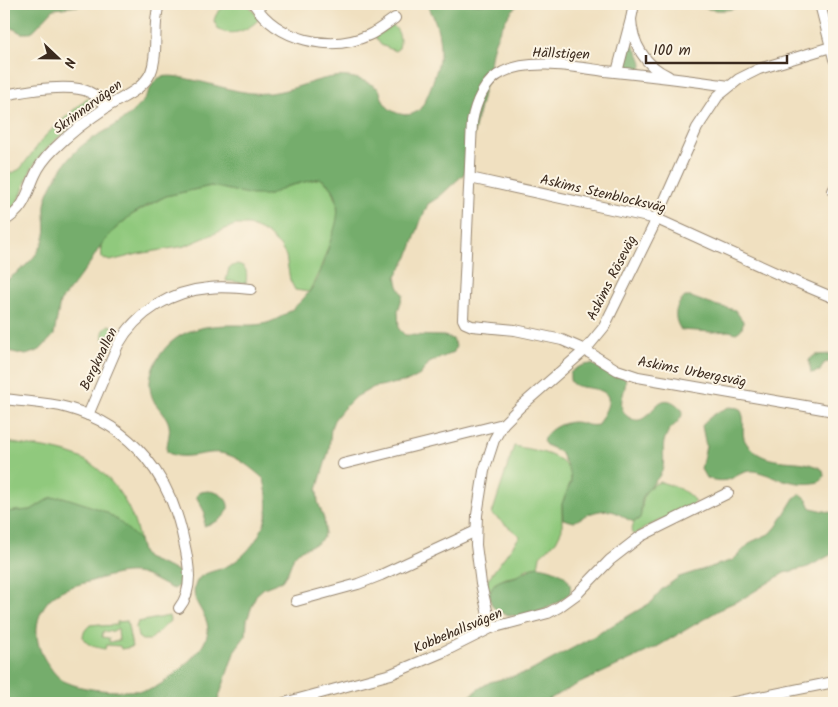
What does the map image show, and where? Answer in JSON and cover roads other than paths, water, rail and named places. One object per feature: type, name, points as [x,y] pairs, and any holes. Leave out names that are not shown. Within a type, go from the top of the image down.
[{"type":"street","name":"Skrinnarvägen","points":[[4,221],[12,217],[22,206],[36,173],[51,152],[78,128],[142,85],[151,72],[154,56],[154,24],[159,4]]},
{"type":"street","points":[[254,4],[261,13],[282,30],[296,37],[316,42],[336,43],[360,38],[376,31],[395,18]]},
{"type":"street","points":[[617,72],[634,4]]},
{"type":"street","points":[[820,4],[834,59]]},
{"type":"street","points":[[631,19],[633,34],[644,58],[655,69],[674,79]]},
{"type":"street","name":"Askims Röseväg","points":[[491,628],[480,584],[476,531],[478,502],[484,471],[494,440],[503,424],[598,336],[610,317],[704,116],[718,96],[743,76],[761,68],[832,46]]},
{"type":"street","name":"Hällstigen","points":[[465,323],[462,314],[473,115],[482,95],[495,76],[511,69],[532,66],[564,66],[730,86]]},
{"type":"street","points":[[4,94],[52,89],[82,89],[95,95],[107,107]]},
{"type":"street","name":"Askims Stenblocksväg","points":[[470,178],[657,219],[789,280],[834,298]]},
{"type":"street","name":"Bergknallen","points":[[88,415],[123,334],[140,316],[171,298],[193,290],[223,287],[251,289]]},
{"type":"street","name":"Askims Urbergsväg","points":[[465,323],[472,326],[536,334],[562,340],[585,350],[608,365],[638,377],[834,411]]},
{"type":"street","points":[[4,399],[55,405],[88,415],[118,430],[134,444],[157,473],[173,502],[183,537],[189,570],[187,594],[179,608]]},
{"type":"street","points":[[343,464],[503,424]]},
{"type":"street","name":"Kobbehallsvägen","points":[[284,703],[391,674],[443,652],[491,628],[548,613],[577,594],[617,554],[641,536],[728,493]]},
{"type":"street","points":[[296,601],[358,584],[476,531]]},
{"type":"street","points":[[730,703],[834,682]]}]
